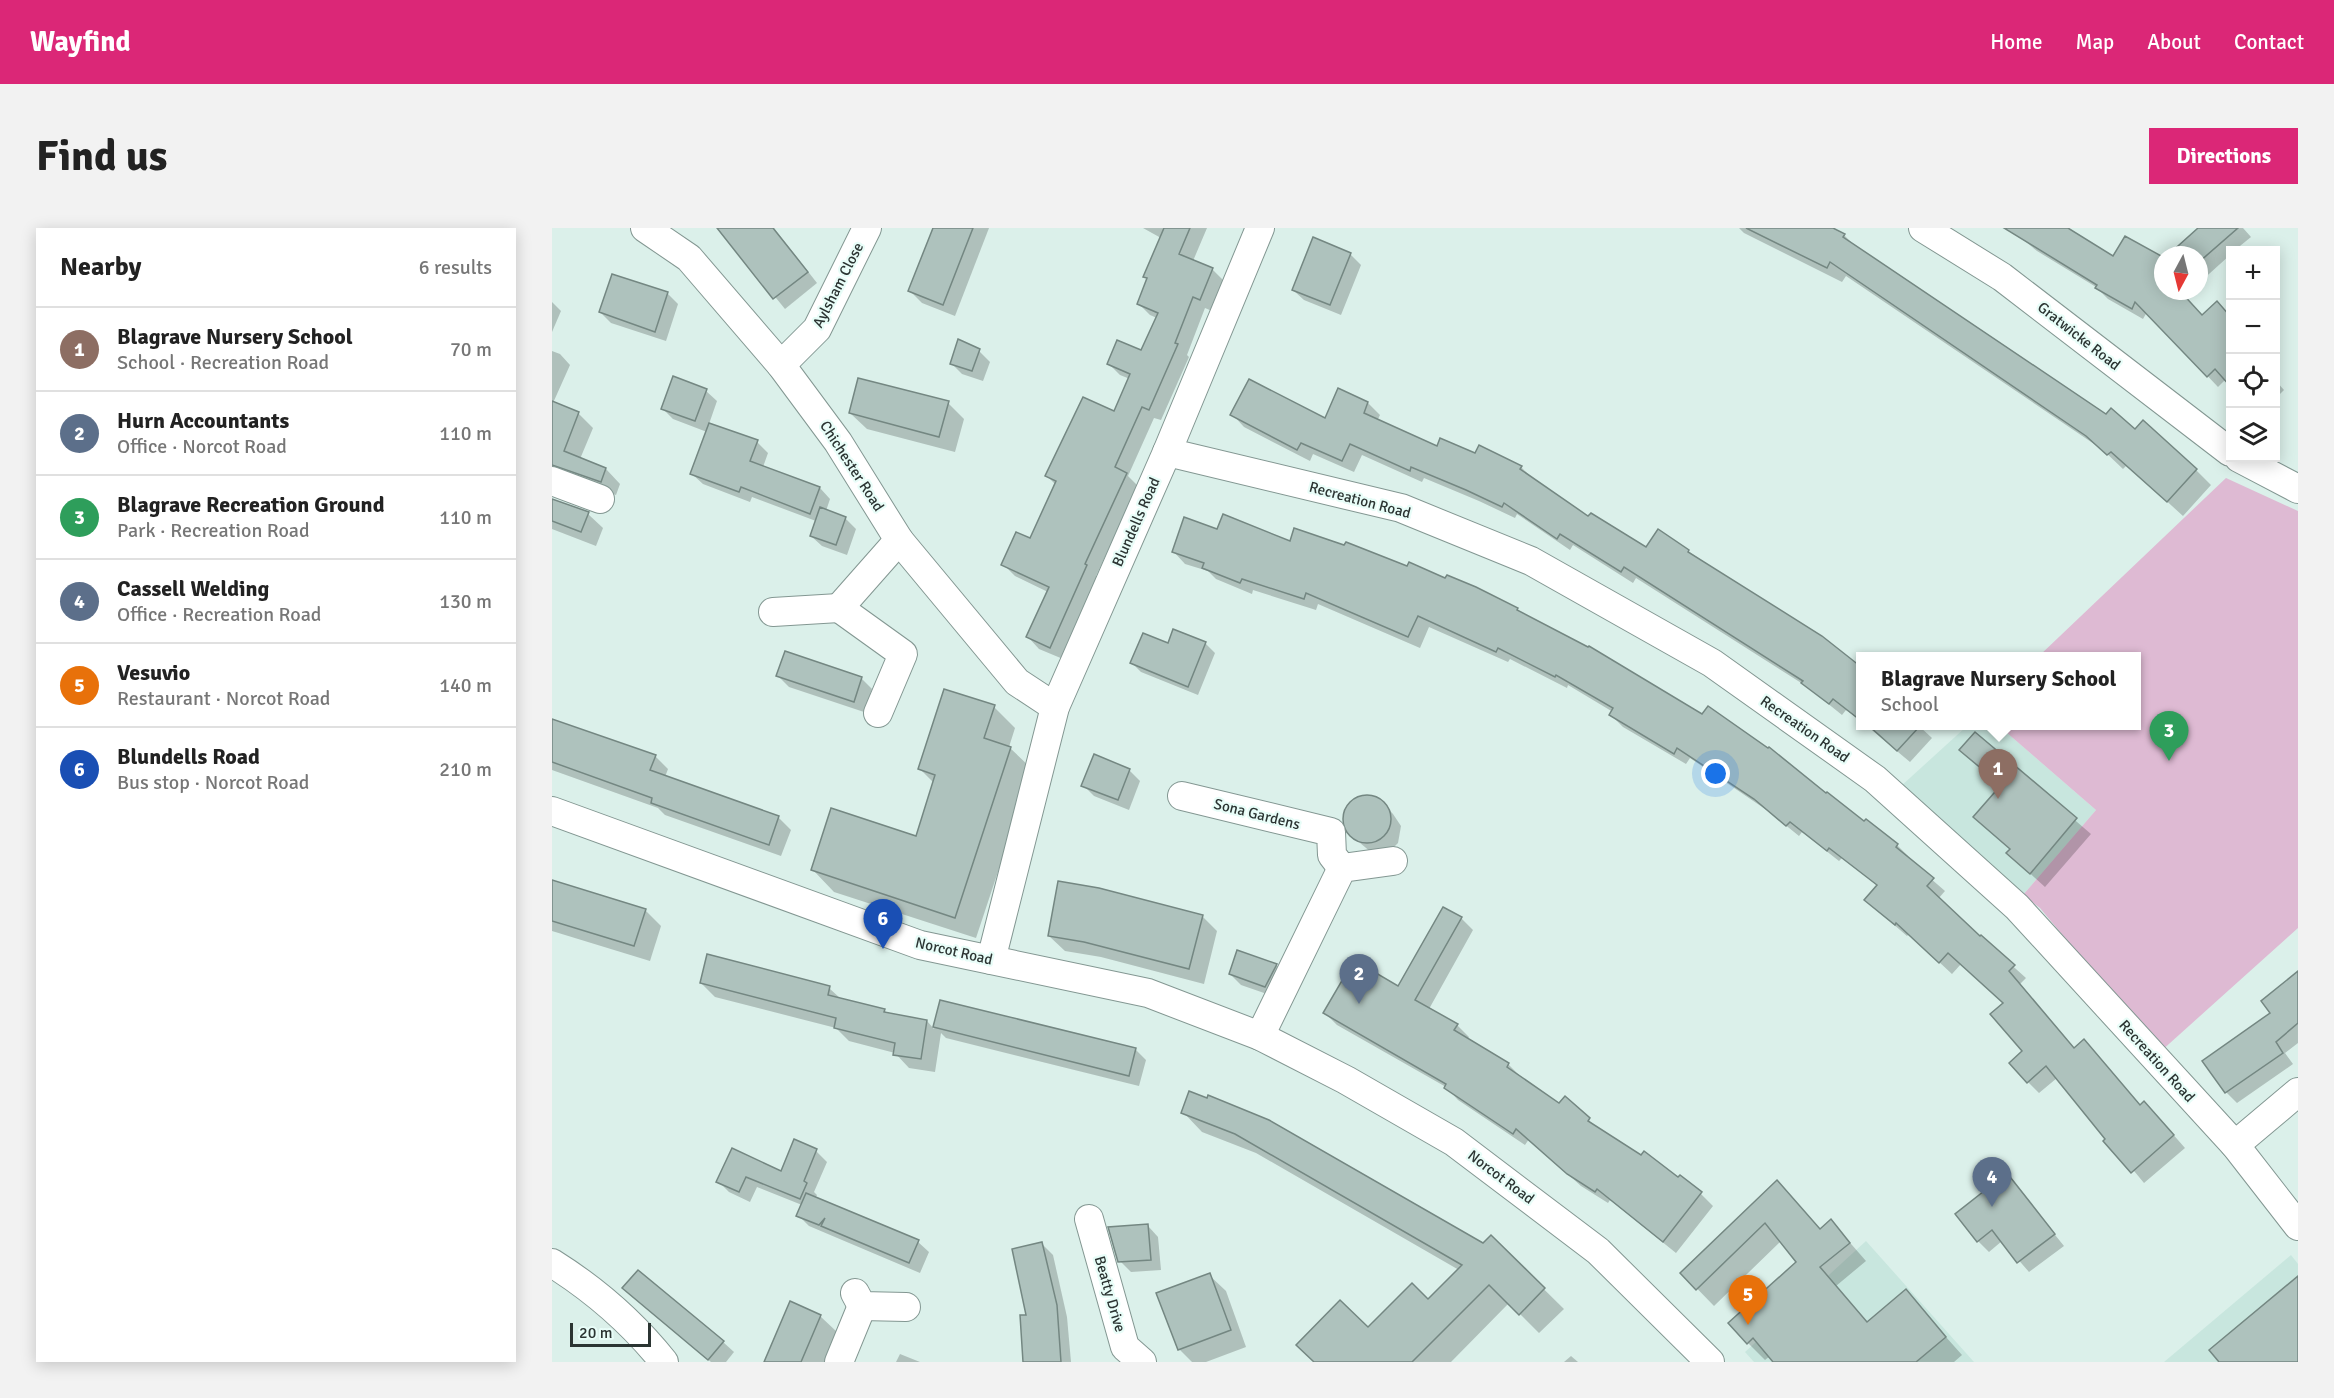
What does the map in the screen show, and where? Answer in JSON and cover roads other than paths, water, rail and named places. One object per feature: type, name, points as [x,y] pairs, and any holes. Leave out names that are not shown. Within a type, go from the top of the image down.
[{"type":"street","name":"Chichester Road","points":[[645,228],[689,258],[781,365],[838,442],[899,540],[1017,682],[1055,706]]},
{"type":"street","name":"Aylsham Close","points":[[781,365],[817,329],[867,228]]},
{"type":"street","name":"Blundells Road","points":[[991,960],[1055,706],[1167,452],[1260,228]]},
{"type":"street","name":"Gratwicke Road","points":[[1923,228],[2002,277],[2226,450]]},
{"type":"street","name":"Recreation Road","points":[[1167,452],[1401,508],[1531,561],[1712,663],[1875,779],[2017,907],[2235,1145],[2298,1226]]},
{"type":"street","points":[[2247,462],[2298,489]]},
{"type":"street","points":[[552,481],[600,499]]},
{"type":"street","points":[[839,608],[899,540]]},
{"type":"street","points":[[773,612],[839,608],[903,654],[878,713]]},
{"type":"street","name":"Sona Gardens","points":[[1182,796],[1331,832],[1332,855],[1342,868]]},
{"type":"street","name":"Norcot Road","points":[[552,811],[920,945],[1148,993],[1260,1036],[1346,1080],[1454,1142],[1598,1251],[1710,1362]]},
{"type":"street","points":[[1260,1036],[1342,868],[1393,861]]},
{"type":"street","points":[[2235,1145],[2298,1092]]},
{"type":"street","name":"Beatty Drive","points":[[1089,1219],[1125,1347],[1142,1362]]},
{"type":"street","points":[[552,1263],[586,1284],[644,1337],[663,1362]]},
{"type":"street","points":[[838,1362],[859,1299],[906,1307]]},
{"type":"place","name":"Blagrave Recreation Ground","points":[[2169,761]]},
{"type":"place","name":"Blagrave Nursery School","points":[[1998,799]]},
{"type":"place","name":"Blundells Road","points":[[883,949]]},
{"type":"place","name":"Hurn Accountants","points":[[1359,1004]]},
{"type":"place","name":"Cassell Welding","points":[[1992,1207]]},
{"type":"place","name":"Vesuvio","points":[[1748,1325]]}]
